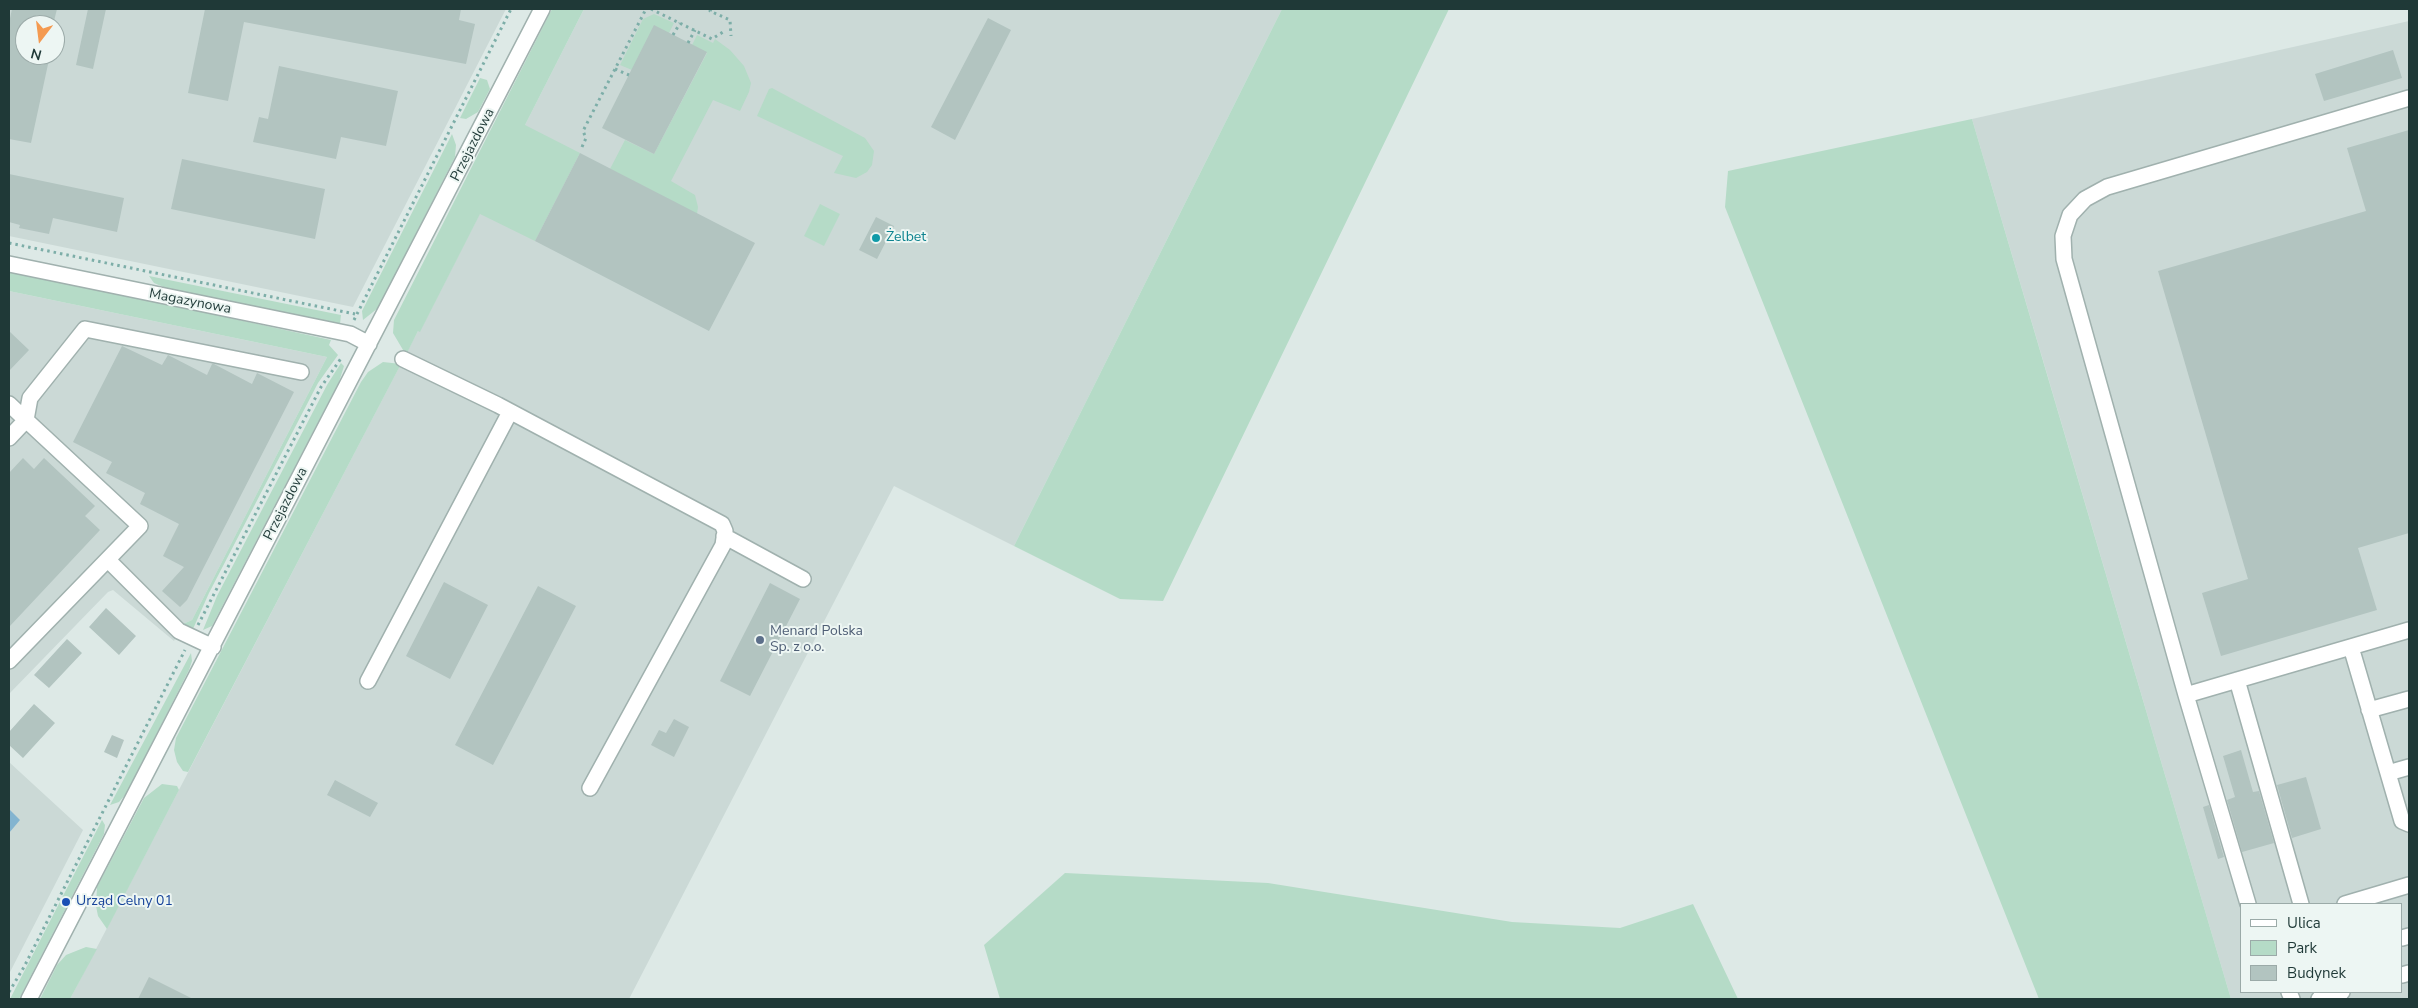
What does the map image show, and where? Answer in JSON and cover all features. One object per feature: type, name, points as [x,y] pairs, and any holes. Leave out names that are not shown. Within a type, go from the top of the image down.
[{"type":"street","name":"Przejazdowa","points":[[29,999],[213,648],[542,9]]},
{"type":"street","points":[[2248,903],[2186,695],[2064,259],[2063,236],[2070,215],[2085,199],[2107,187],[2409,98]]},
{"type":"street","name":"Magazynowa","points":[[9,264],[350,334],[369,344]]},
{"type":"street","points":[[9,438],[26,420],[30,398],[85,329],[301,372]]},
{"type":"street","points":[[403,360],[510,412],[722,524],[723,545],[590,788]]},
{"type":"street","points":[[9,404],[140,526],[9,661]]},
{"type":"street","points":[[368,681],[510,412]]},
{"type":"street","points":[[724,536],[803,579]]},
{"type":"street","points":[[108,560],[179,631],[213,648]]},
{"type":"street","points":[[2186,695],[2409,630]]},
{"type":"street","points":[[2351,647],[2402,821],[2409,824]]},
{"type":"street","points":[[2237,680],[2302,903]]},
{"type":"street","points":[[2370,710],[2409,699]]},
{"type":"street","points":[[2388,773],[2409,767]]},
{"type":"street","points":[[2352,903],[2380,899],[2409,885]]},
{"type":"street","points":[[2324,997],[2338,993]]},
{"type":"path","points":[[9,992],[24,967],[321,387],[343,355],[355,314],[511,9]]},
{"type":"path","points":[[582,147],[586,138],[584,132],[646,9]]},
{"type":"path","points":[[651,9],[712,39],[724,32]]},
{"type":"path","points":[[711,9],[730,20],[731,36]]},
{"type":"path","points":[[674,35],[680,23]]},
{"type":"path","points":[[688,43],[695,30]]},
{"type":"path","points":[[616,69],[629,75]]},
{"type":"path","points":[[9,243],[355,314]]},
{"type":"shaded area","points":[[9,9],[506,9],[353,307],[9,236]]},
{"type":"shaded area","points":[[584,9],[1282,9],[1014,546],[894,486],[629,999],[70,999],[418,331],[420,331]]},
{"type":"shaded area","points":[[2409,21],[2409,999],[2231,999],[1972,119]]},
{"type":"shaded area","points":[[9,291],[327,357],[192,620],[183,624],[174,641],[113,590],[108,592],[9,694]]},
{"type":"shaded area","points":[[9,762],[83,830],[9,974]]},
{"type":"green space","points":[[552,9],[584,9],[525,125],[580,153],[535,241],[480,214],[420,332],[418,331],[406,355],[393,333],[394,320]]},
{"type":"green space","points":[[1282,9],[1449,9],[1163,601],[1120,599],[1014,546]]},
{"type":"green space","points":[[654,14],[674,23],[669,33],[632,70],[620,65],[643,19]]},
{"type":"green space","points":[[697,35],[713,43],[715,39],[730,50],[744,66],[751,83],[740,111],[713,100],[671,181],[695,195],[698,207],[697,214],[610,169],[625,140],[654,154],[707,53],[692,45]]},
{"type":"green space","points":[[480,78],[487,80],[490,89],[478,112],[466,119],[460,118]]},
{"type":"green space","points":[[772,88],[865,138],[874,151],[872,165],[867,172],[856,178],[834,173],[843,156],[757,116],[769,89]]},
{"type":"green space","points":[[1972,119],[2231,999],[2039,999],[1725,207],[1728,171]]},
{"type":"green space","points":[[452,134],[456,145],[455,157],[378,308],[363,320],[362,311]]},
{"type":"green space","points":[[820,204],[840,214],[824,246],[804,236]]},
{"type":"green space","points":[[9,270],[331,340],[329,345],[338,355],[318,383],[209,593],[193,629],[183,624],[192,620],[327,357],[9,291]]},
{"type":"green space","points":[[149,276],[341,315],[340,324],[166,288],[154,283]]},
{"type":"green space","points":[[383,362],[401,364],[188,772],[183,771],[177,762],[174,750],[176,738],[361,382],[368,372]]},
{"type":"green space","points":[[341,363],[344,366],[339,382],[212,626],[203,630],[217,596],[327,385]]},
{"type":"green space","points":[[191,653],[192,661],[189,670],[126,794],[119,802],[110,805]]},
{"type":"green space","points":[[162,784],[177,786],[179,790],[107,929],[98,916],[96,906],[97,887],[144,798]]},
{"type":"green space","points":[[102,820],[105,825],[104,834],[19,999],[10,999]]},
{"type":"green space","points":[[1065,873],[1268,883],[1512,922],[1620,928],[1693,904],[1738,999],[1000,999],[984,945]]},
{"type":"green space","points":[[86,947],[97,949],[70,999],[40,999],[57,965],[66,955]]},
{"type":"water","points":[[9,809],[20,820],[9,833]]},
{"type":"building","points":[[12,9],[57,9],[56,15],[15,15],[15,65],[48,65],[31,143],[9,139],[9,23]]},
{"type":"building","points":[[88,9],[106,9],[93,69],[76,65]]},
{"type":"building","points":[[205,9],[461,9],[459,20],[475,24],[466,64],[244,22],[228,101],[188,93]]},
{"type":"building","points":[[988,18],[1011,30],[955,140],[931,127]]},
{"type":"building","points":[[654,25],[707,52],[654,154],[602,128]]},
{"type":"building","points":[[2393,50],[2402,78],[2324,101],[2315,74]]},
{"type":"building","points":[[279,66],[398,91],[386,146],[341,137],[336,159],[253,142],[259,117],[268,119]]},
{"type":"building","points":[[2409,130],[2409,533],[2358,548],[2377,610],[2221,656],[2202,593],[2248,579],[2158,271],[2366,211],[2347,148]]},
{"type":"building","points":[[580,153],[755,243],[709,331],[535,241]]},
{"type":"building","points":[[182,159],[325,189],[315,239],[171,209]]},
{"type":"building","points":[[9,174],[124,198],[117,232],[53,218],[49,234],[19,228],[20,225],[9,222]]},
{"type":"building","name":"Żelbet","points":[[876,217],[894,226],[877,259],[859,250]]},
{"type":"building","points":[[9,331],[29,350],[9,371]]},
{"type":"building","points":[[122,346],[162,365],[168,355],[207,375],[212,364],[214,364],[252,384],[257,373],[294,392],[187,600],[180,607],[162,591],[184,567],[163,556],[179,524],[140,504],[145,493],[106,473],[112,462],[73,442]]},
{"type":"building","points":[[23,458],[34,469],[44,458],[95,506],[85,516],[100,530],[9,627],[9,473]]},
{"type":"building","points":[[444,582],[488,605],[450,679],[406,656]]},
{"type":"building","name":"Menard Polska Sp. z o.o.","points":[[770,583],[800,599],[750,696],[720,681]]},
{"type":"building","points":[[538,586],[576,606],[493,765],[455,745]]},
{"type":"building","points":[[106,608],[136,636],[119,655],[89,627]]},
{"type":"building","points":[[67,639],[82,653],[49,688],[34,675]]},
{"type":"building","points":[[34,704],[55,723],[23,758],[9,745],[9,732]]},
{"type":"building","points":[[674,719],[689,727],[674,757],[651,745],[659,730],[666,733]]},
{"type":"building","points":[[112,735],[124,740],[117,758],[104,752]]},
{"type":"building","points":[[2241,750],[2253,792],[2259,791],[2274,843],[2242,852],[2227,800],[2235,797],[2223,756]]},
{"type":"building","points":[[2306,777],[2321,829],[2292,838],[2277,785]]},
{"type":"building","points":[[335,780],[378,803],[370,817],[327,795]]},
{"type":"building","points":[[2209,805],[2224,857],[2218,859],[2203,807]]},
{"type":"building","points":[[149,977],[193,999],[138,999]]},
{"type":"place","name":"Żelbet","points":[[876,238]]},
{"type":"place","name":"Menard Polska Sp. z o.o.","points":[[760,640]]},
{"type":"place","name":"Urząd Celny 01","points":[[66,902]]}]
